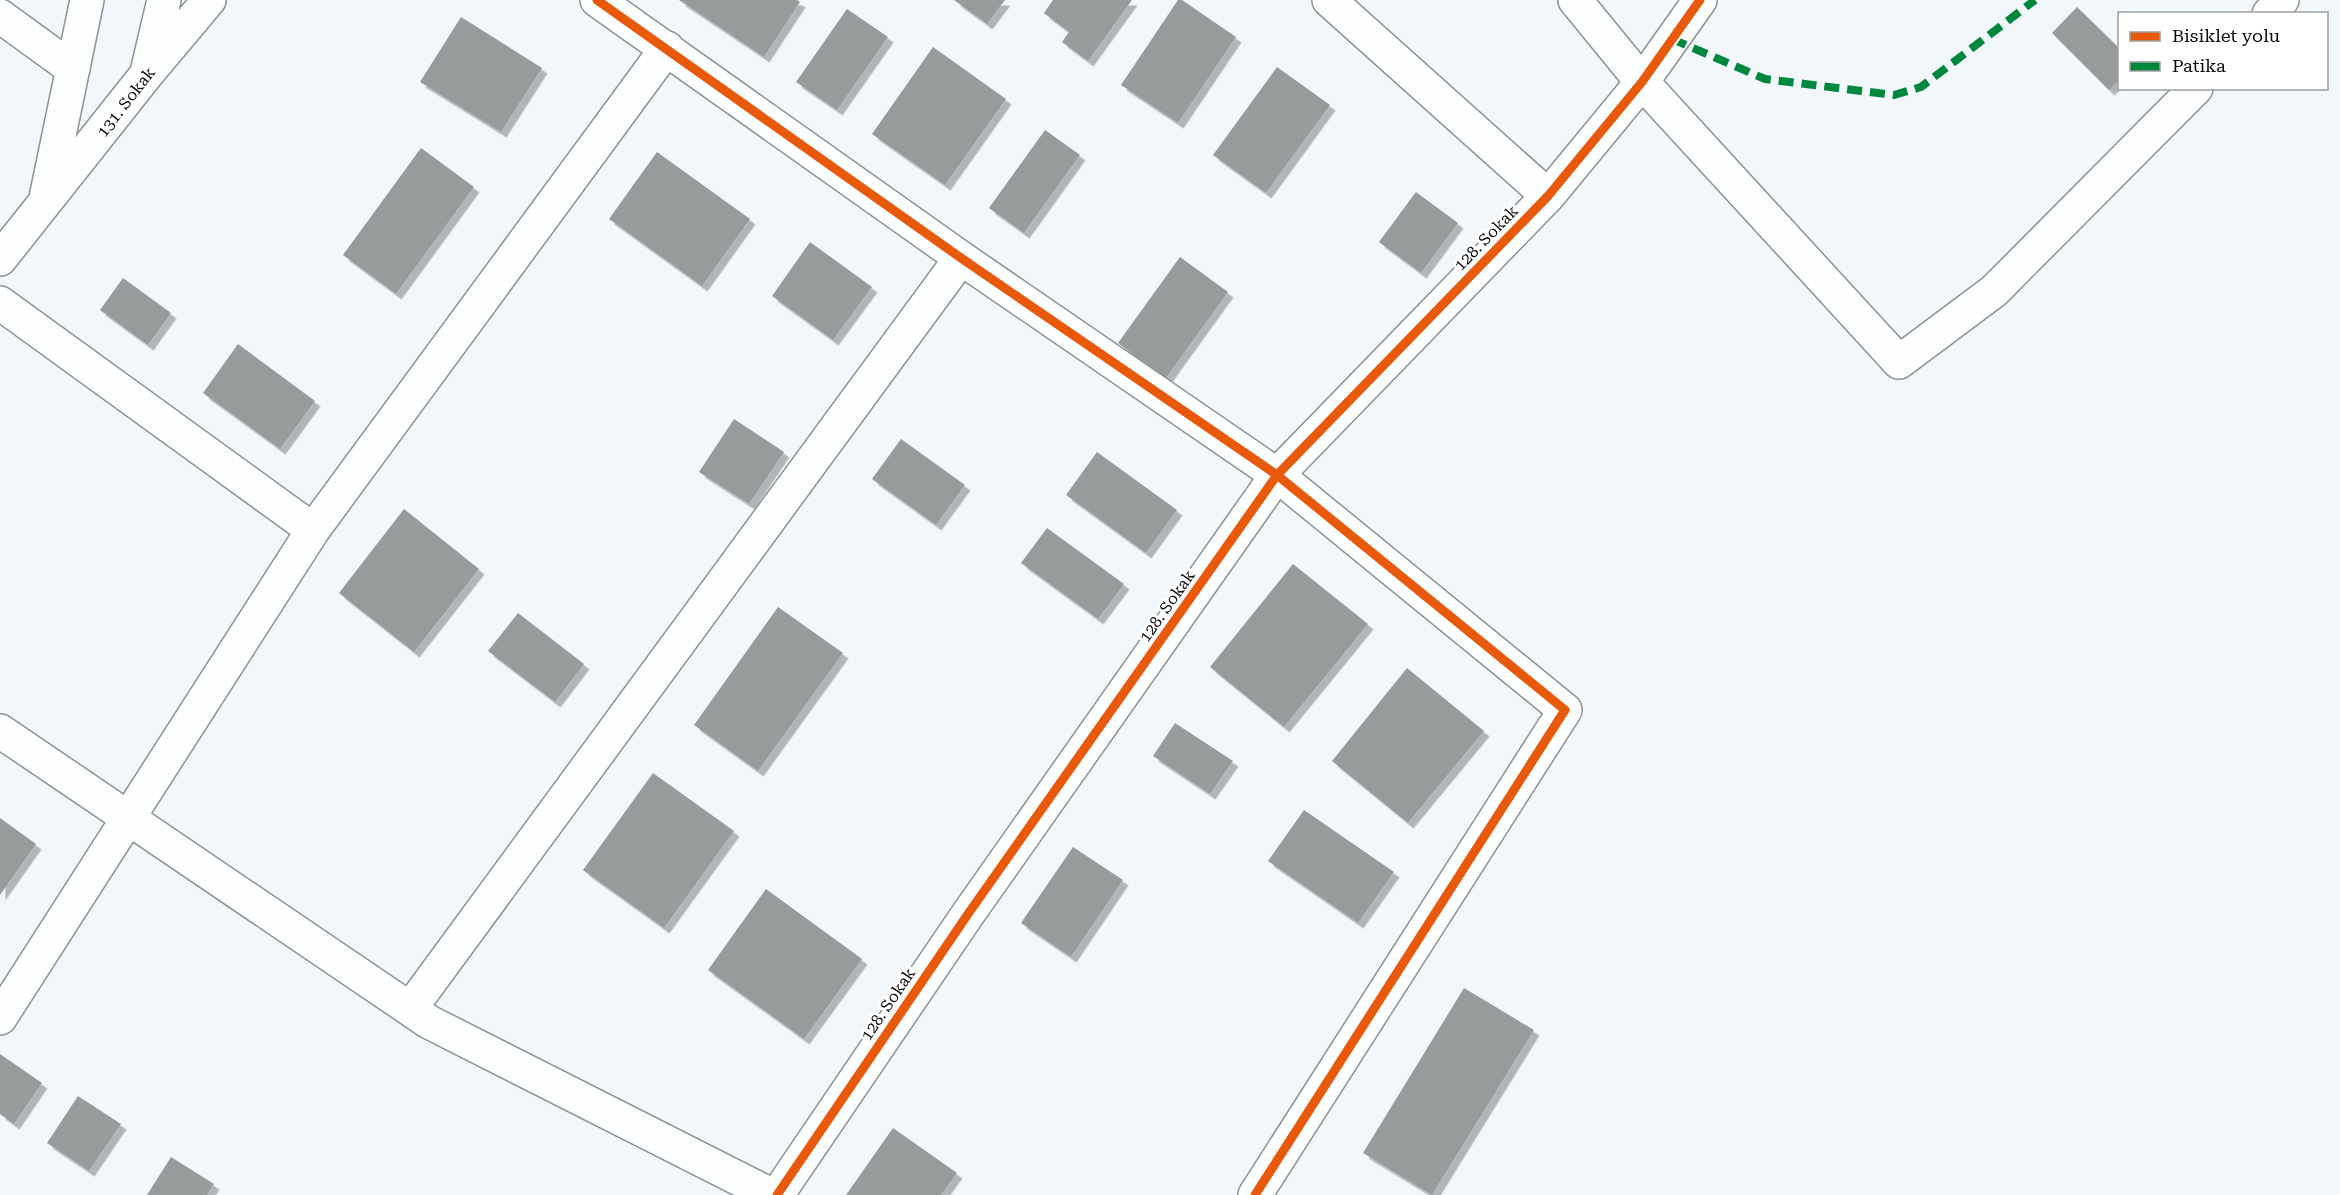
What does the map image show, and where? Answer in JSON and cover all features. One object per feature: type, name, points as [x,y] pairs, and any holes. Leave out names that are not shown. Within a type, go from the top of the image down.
[{"type":"street","points":[[45,205],[87,0]]},
{"type":"street","points":[[146,75],[164,0]]},
{"type":"street","name":"131. Sokak","points":[[0,259],[146,75],[209,0]]},
{"type":"street","points":[[597,0],[961,258],[1277,475],[1565,710],[1255,1195]]},
{"type":"street","points":[[1329,0],[1548,196]]},
{"type":"street","points":[[1575,0],[1642,82],[1899,362],[1994,291],[2194,90]]},
{"type":"street","name":"128. Sokak","points":[[777,1195],[968,914],[1277,475],[1548,196],[1642,82],[1700,0]]},
{"type":"street","points":[[2271,12],[2282,0]]},
{"type":"street","points":[[0,16],[73,69]]},
{"type":"street","points":[[0,1018],[313,530],[667,48]]},
{"type":"street","points":[[410,1009],[961,258]]},
{"type":"street","points":[[0,303],[313,530]]},
{"type":"street","points":[[0,731],[429,1022],[771,1195]]},
{"type":"building","points":[[679,0],[797,0],[800,2],[764,57]]},
{"type":"building","points":[[954,0],[1005,0],[987,24]]},
{"type":"building","points":[[1053,0],[1132,0],[1088,61],[1062,42],[1069,32],[1044,13]]},
{"type":"building","points":[[1178,0],[1182,0],[1236,37],[1178,123],[1121,85]]},
{"type":"building","points":[[2077,7],[2118,47],[2118,81],[2109,90],[2052,33]]},
{"type":"building","points":[[847,9],[888,37],[837,110],[796,82]]},
{"type":"building","points":[[461,17],[542,68],[501,132],[420,82]]},
{"type":"building","points":[[933,47],[1006,99],[945,185],[872,134]]},
{"type":"building","points":[[1277,67],[1330,105],[1266,193],[1213,155]]},
{"type":"building","points":[[1045,130],[1080,155],[1024,233],[989,208]]},
{"type":"building","points":[[421,148],[474,187],[396,294],[343,255]]},
{"type":"building","points":[[657,152],[750,219],[702,286],[609,219]]},
{"type":"building","points":[[1416,192],[1458,223],[1421,273],[1379,242]]},
{"type":"building","points":[[810,242],[872,287],[833,340],[772,296]]},
{"type":"building","points":[[1180,257],[1228,292],[1166,378],[1118,343]]},
{"type":"building","points":[[123,278],[171,313],[148,345],[100,310]]},
{"type":"building","points":[[238,344],[315,401],[280,449],[203,393]]},
{"type":"building","points":[[734,419],[784,452],[749,504],[699,472]]},
{"type":"building","points":[[901,439],[965,485],[936,525],[872,479]]},
{"type":"building","points":[[1097,452],[1177,510],[1146,553],[1066,495]]},
{"type":"building","points":[[404,509],[479,569],[414,652],[339,593]]},
{"type":"building","points":[[1047,528],[1124,584],[1098,619],[1021,563]]},
{"type":"building","points":[[1293,564],[1368,624],[1284,727],[1210,667]]},
{"type":"building","points":[[778,607],[843,653],[758,771],[694,725]]},
{"type":"building","points":[[518,613],[584,664],[555,702],[488,651]]},
{"type":"building","points":[[1407,668],[1484,731],[1408,823],[1332,761]]},
{"type":"building","points":[[1175,723],[1233,761],[1210,794],[1153,756]]},
{"type":"building","points":[[653,773],[734,831],[664,928],[583,870]]},
{"type":"building","points":[[1304,810],[1394,872],[1358,923],[1268,861]]},
{"type":"building","points":[[0,818],[36,844],[0,895]]},
{"type":"building","points":[[1073,847],[1123,880],[1071,957],[1021,923]]},
{"type":"building","points":[[766,889],[862,959],[804,1039],[708,970]]},
{"type":"building","points":[[1464,988],[1534,1030],[1432,1195],[1363,1153]]},
{"type":"building","points":[[0,1054],[42,1083],[14,1124],[0,1114]]},
{"type":"building","points":[[78,1096],[121,1124],[89,1171],[47,1143]]},
{"type":"building","points":[[893,1128],[957,1173],[941,1195],[846,1195]]},
{"type":"building","points":[[171,1157],[214,1184],[207,1195],[147,1195]]},
{"type":"marked path","points":[[1672,39],[1765,79],[1894,95],[1921,87],[2035,0]]},
{"type":"cycle path","points":[[597,0],[961,258],[1277,475],[1565,710],[1255,1195]]},
{"type":"cycle path","points":[[777,1195],[968,914],[1277,475],[1548,196],[1642,82],[1700,0]]}]
